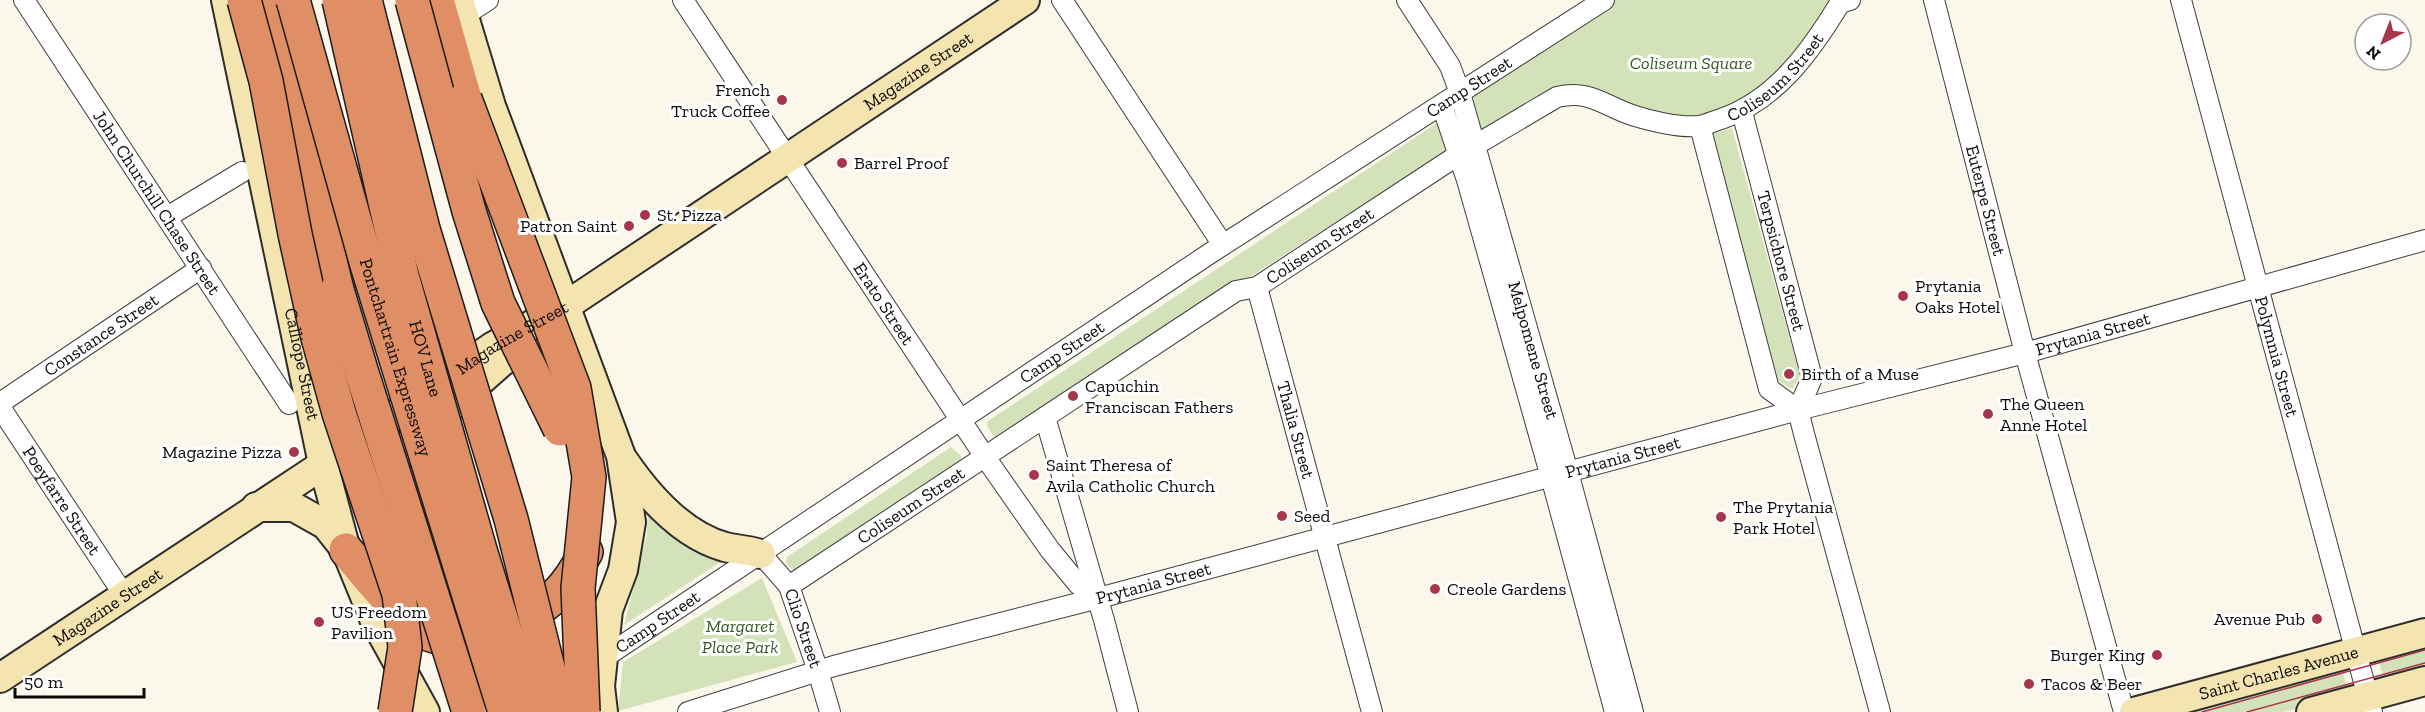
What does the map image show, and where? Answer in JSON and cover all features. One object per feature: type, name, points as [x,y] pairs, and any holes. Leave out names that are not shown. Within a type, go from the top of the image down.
[{"type":"highway","points":[[244,0],[266,81],[295,234],[317,334],[342,423],[399,594],[405,647],[395,712]]},
{"type":"highway","points":[[265,0],[337,290],[469,712]]},
{"type":"highway","name":"Pontchartrain Expressway","points":[[293,0],[367,265],[505,712]]},
{"type":"highway","name":"HOV Lane","points":[[339,0],[402,276],[480,550],[530,712]]},
{"type":"highway","points":[[365,0],[423,229],[512,519],[559,712]]},
{"type":"highway","points":[[346,550],[386,600],[421,631],[443,639],[484,634],[525,619],[558,594],[576,570],[595,536],[597,508],[579,462],[560,429],[498,303],[469,211],[412,0]]},
{"type":"highway","points":[[453,5],[465,99],[574,388],[589,477],[578,588],[583,712]]},
{"type":"street","name":"John Churchill Chase Street","points":[[24,0],[289,405]]},
{"type":"street","name":"Calliope Street","points":[[226,0],[323,464],[346,550],[375,621],[425,712]]},
{"type":"street","points":[[488,0],[453,5],[621,456],[631,522],[623,570],[608,610],[601,660],[600,686],[603,712]]},
{"type":"street","name":"Erato Street","points":[[683,0],[985,457],[1050,550],[1078,584],[1098,598]]},
{"type":"street","name":"Magazine Street","points":[[0,678],[323,464],[492,347],[564,307],[1024,0]]},
{"type":"street","points":[[1062,0],[1223,245]]},
{"type":"street","name":"Melpomene Street","points":[[1407,0],[1450,66],[1460,93],[1467,150],[1560,475],[1633,712]]},
{"type":"street","name":"Camp Street","points":[[523,712],[1223,245],[1604,0]]},
{"type":"street","name":"Coliseum Street","points":[[789,586],[1236,291],[1257,287],[1467,150],[1557,97],[1573,93],[1592,97],[1634,116],[1675,125],[1700,126],[1742,112],[1774,89],[1819,38],[1840,3],[1850,0]]},
{"type":"street","name":"Euterpe Street","points":[[1934,0],[2025,353],[2124,712]]},
{"type":"street","name":"Polymnia Street","points":[[2181,0],[2370,704]]},
{"type":"street","name":"Melpomene Street","points":[[1442,105],[1467,150]]},
{"type":"street","name":"Terpsichore Street","points":[[1742,112],[1812,378],[1798,410]]},
{"type":"street","points":[[1700,126],[1769,389],[1798,410],[1880,712]]},
{"type":"street","points":[[167,217],[242,172]]},
{"type":"street","name":"Prytania Street","points":[[688,712],[818,671],[1798,410],[2025,353],[2425,240]]},
{"type":"street","name":"Constance Street","points":[[0,405],[201,268]]},
{"type":"street","name":"Thalia Street","points":[[1257,287],[1372,712]]},
{"type":"street","points":[[256,507],[294,507],[326,525],[346,550],[365,509],[405,447],[504,360],[533,350],[552,351],[576,359],[590,375]]},
{"type":"street","name":"Poeyfarre Street","points":[[0,405],[124,595]]},
{"type":"street","points":[[1046,417],[1128,712]]},
{"type":"street","points":[[621,456],[638,481],[685,527],[726,547],[746,548],[761,554]]},
{"type":"street","name":"Melpomene Street","points":[[1560,475],[1615,712]]},
{"type":"street","name":"Clio Street","points":[[761,554],[789,586],[830,712]]},
{"type":"street","name":"Saint Charles Avenue","points":[[2134,712],[2425,633]]},
{"type":"street","points":[[2311,712],[2370,704],[2425,681]]},
{"type":"green space","name":"Coliseum Square","points":[[1604,0],[1850,0],[1774,89],[1700,126],[1573,93],[1475,145],[1460,93]]},
{"type":"green space","points":[[1437,123],[1444,125],[1451,148],[999,438],[995,438],[987,426],[988,421]]},
{"type":"green space","points":[[1732,128],[1800,376],[1792,389],[1777,380],[1713,134]]},
{"type":"green space","points":[[951,447],[961,456],[961,463],[799,572],[794,571],[786,563],[787,557]]},
{"type":"green space","points":[[648,505],[728,557],[624,625],[647,534]]},
{"type":"green space","name":"Margaret Place Park","points":[[762,578],[797,662],[618,711],[623,662]]},
{"type":"green space","points":[[2425,640],[2425,672],[2384,683],[2377,652]]},
{"type":"green space","points":[[2341,666],[2349,694],[2284,712],[2173,712]]},
{"type":"tram line","points":[[2202,712],[2425,650]]},
{"type":"tram line","points":[[2247,712],[2425,663]]},
{"type":"place","name":"French Truck Coffee","points":[[782,100]]},
{"type":"place","name":"Barrel Proof","points":[[842,163]]},
{"type":"place","name":"St. Pizza","points":[[645,215]]},
{"type":"place","name":"Patron Saint","points":[[629,226]]},
{"type":"place","name":"Prytania Oaks Hotel","points":[[1903,296]]},
{"type":"place","name":"Birth of a Muse","points":[[1789,374]]},
{"type":"place","name":"Capuchin Franciscan Fathers","points":[[1073,396]]},
{"type":"place","name":"The Queen Anne Hotel","points":[[1988,414]]},
{"type":"place","name":"Magazine Pizza","points":[[294,452]]},
{"type":"place","name":"Saint Theresa of Avila Catholic Church","points":[[1034,475]]},
{"type":"place","name":"Seed","points":[[1282,516]]},
{"type":"place","name":"The Prytania Park Hotel","points":[[1721,517]]},
{"type":"place","name":"Creole Gardens","points":[[1435,589]]},
{"type":"place","name":"Avenue Pub","points":[[2317,619]]},
{"type":"place","name":"US Freedom Pavilion","points":[[319,622]]},
{"type":"place","name":"Burger King","points":[[2157,655]]},
{"type":"place","name":"Tacos & Beer","points":[[2029,684]]}]
